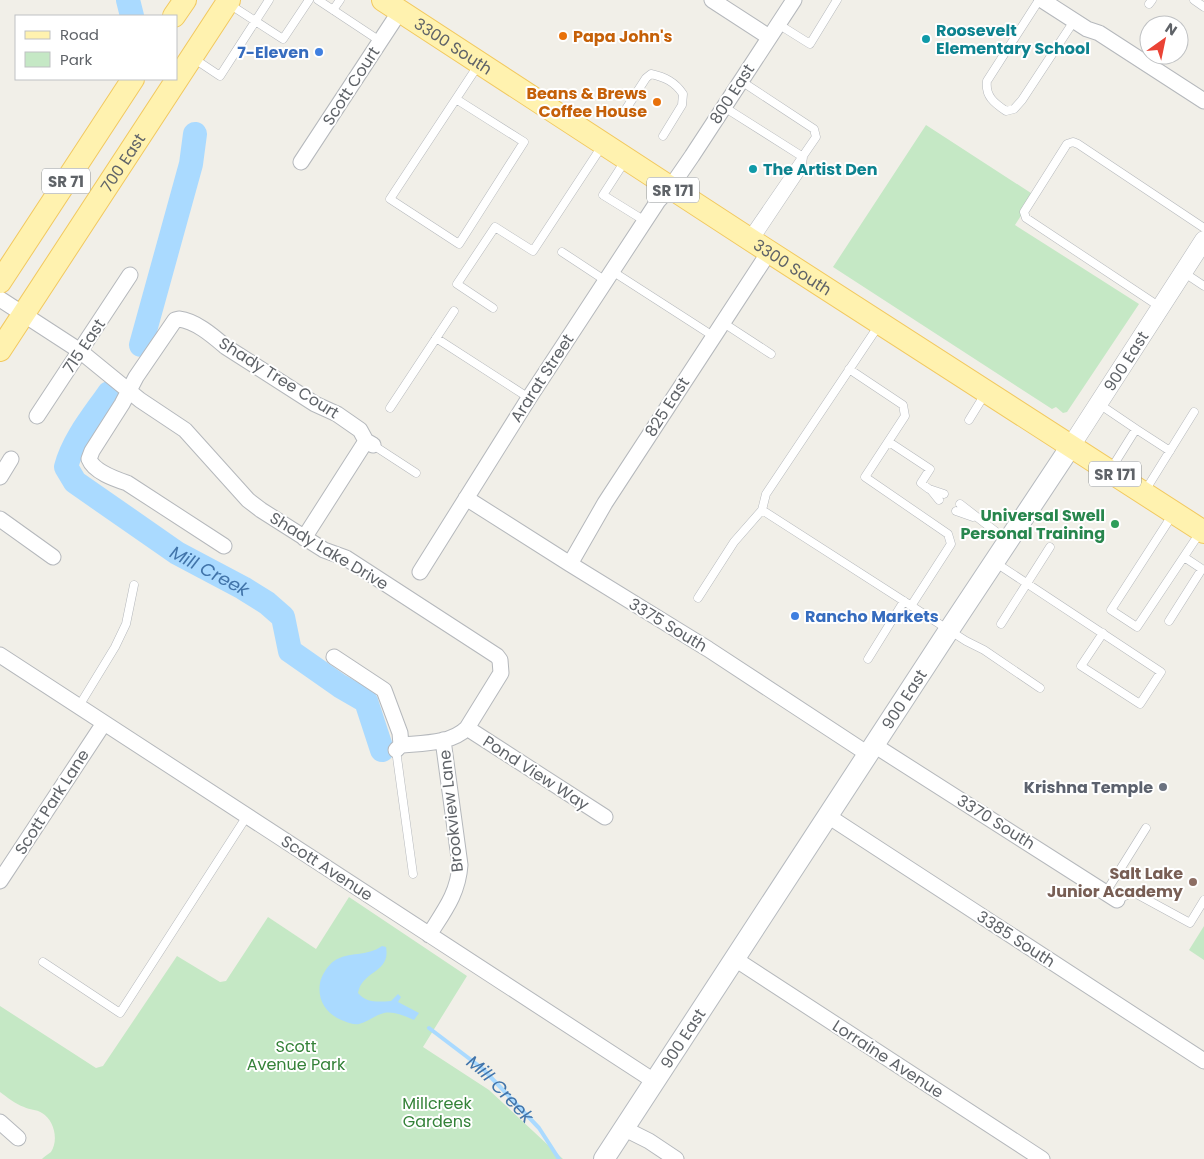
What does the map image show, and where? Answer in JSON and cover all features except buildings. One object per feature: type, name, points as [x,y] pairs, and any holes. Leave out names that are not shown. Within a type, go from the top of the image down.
[{"type":"main road","points":[[175,15],[184,0]]},
{"type":"main road","name":"700 East","points":[[178,78],[228,1]]},
{"type":"main road","name":"3300 South","points":[[392,6],[480,62],[626,160],[1203,531]]},
{"type":"main road","name":"SR 71","points":[[0,282],[132,80]]},
{"type":"main road","name":"700 East","points":[[0,350],[177,80]]},
{"type":"main road","name":"900 East","points":[[604,1159],[1071,446]]},
{"type":"street","points":[[712,0],[769,37]]},
{"type":"street","name":"800 East","points":[[670,188],[794,0]]},
{"type":"street","points":[[1041,0],[1088,30],[1099,33],[1204,101]]},
{"type":"street","name":"Scott Court","points":[[301,162],[380,41],[392,6]]},
{"type":"street","name":"Ararat Street","points":[[420,572],[529,398],[645,221],[670,188]]},
{"type":"street","name":"900 East","points":[[1071,446],[1204,240]]},
{"type":"street","name":"825 East","points":[[570,564],[605,503],[722,322],[756,244]]},
{"type":"street","name":"715 East","points":[[37,416],[130,275]]},
{"type":"street","name":"Shady Lake Drive","points":[[0,299],[80,351],[129,390],[185,430],[248,500],[324,550],[346,558],[497,656],[500,660],[501,673],[467,728]]},
{"type":"street","name":"Shady Tree Court","points":[[129,390],[172,324],[179,319],[192,323],[315,404],[337,414],[360,430],[369,443]]},
{"type":"street","points":[[129,390],[92,451],[89,459],[91,463],[113,478],[127,483],[224,546]]},
{"type":"street","points":[[304,538],[369,443]]},
{"type":"street","points":[[0,476],[11,459]]},
{"type":"street","name":"3375 South","points":[[466,498],[871,750]]},
{"type":"street","points":[[0,519],[53,557]]},
{"type":"street","name":"Scott Avenue","points":[[0,655],[654,1081]]},
{"type":"street","points":[[334,657],[384,690],[400,733],[399,748],[443,740],[462,733],[467,728]]},
{"type":"street","name":"Scott Park Lane","points":[[2,873],[104,723]]},
{"type":"street","name":"Pond View Way","points":[[467,728],[605,817]]},
{"type":"street","name":"Brookview Lane","points":[[429,935],[455,893],[460,865],[443,740]]},
{"type":"street","name":"3370 South","points":[[871,750],[1112,896]]},
{"type":"street","name":"3385 South","points":[[828,816],[1204,1061]]},
{"type":"street","name":"Lorraine Avenue","points":[[734,959],[1042,1159]]},
{"type":"street","points":[[0,1122],[18,1138]]},
{"type":"street","points":[[623,1128],[649,1141],[676,1159]]},
{"type":"lane","points":[[192,57],[220,76],[270,0]]},
{"type":"lane","points":[[228,1],[283,38],[309,0]]},
{"type":"lane","points":[[318,0],[380,41]]},
{"type":"lane","points":[[333,10],[340,0]]},
{"type":"lane","points":[[778,24],[810,44],[837,0]]},
{"type":"lane","points":[[1041,0],[987,81],[989,97],[1006,110],[1014,108],[1022,100],[1074,21]]},
{"type":"lane","points":[[1194,0],[1204,7]]},
{"type":"lane","points":[[456,99],[524,142],[460,244],[390,199],[480,62]]},
{"type":"lane","points":[[624,112],[646,78],[651,74],[663,76],[677,85],[684,94],[682,105],[663,136]]},
{"type":"lane","points":[[741,81],[814,129],[816,137],[802,157],[756,244]]},
{"type":"lane","points":[[724,107],[802,157]]},
{"type":"lane","points":[[1161,308],[1026,218],[1024,212],[1067,144],[1073,142],[1204,228]]},
{"type":"lane","points":[[493,308],[457,284],[495,227],[533,251],[603,144]]},
{"type":"lane","points":[[626,160],[603,194],[645,221]]},
{"type":"lane","points":[[562,252],[609,276],[713,336]]},
{"type":"lane","points":[[1183,272],[1204,286]]},
{"type":"lane","points":[[390,408],[454,311]]},
{"type":"lane","points":[[722,322],[771,354]]},
{"type":"lane","points":[[698,598],[734,542],[762,510],[766,494],[880,323]]},
{"type":"lane","points":[[436,338],[529,398]]},
{"type":"lane","points":[[849,369],[903,405],[905,416],[865,478],[948,534],[951,544],[868,659]]},
{"type":"lane","points":[[969,420],[986,392]]},
{"type":"lane","points":[[1099,404],[1170,451]]},
{"type":"lane","points":[[1144,493],[1194,412]]},
{"type":"lane","points":[[1110,471],[1136,429]]},
{"type":"lane","points":[[889,442],[930,469],[920,483],[942,497]]},
{"type":"lane","points":[[369,443],[416,473]]},
{"type":"lane","points":[[958,508],[979,520],[1008,541]]},
{"type":"lane","points":[[762,510],[949,630],[984,650],[1040,688]]},
{"type":"lane","points":[[1174,512],[1111,610],[1137,628],[1203,531]]},
{"type":"lane","points":[[1001,624],[1050,547]]},
{"type":"lane","points":[[1168,621],[1202,569],[1184,557]]},
{"type":"lane","points":[[994,562],[1103,633],[1161,672],[1140,704],[1081,666],[1103,633]]},
{"type":"lane","points":[[79,706],[115,647],[126,624],[134,585]]},
{"type":"lane","points":[[399,748],[413,874]]},
{"type":"lane","points":[[43,962],[120,1012],[247,816]]},
{"type":"lane","points":[[1112,896],[1146,828]]},
{"type":"lane","points":[[1112,896],[1133,892],[1190,923],[1204,900]]},
{"type":"green space","points":[[926,125],[1034,195],[1015,225],[1139,304],[1067,412],[1063,413],[1056,407],[1052,409],[833,267]]},
{"type":"green space","name":"Scott Avenue Park","points":[[349,897],[467,976],[423,1047],[489,1090],[563,1159],[42,1159],[51,1152],[55,1142],[50,1120],[42,1113],[17,1104],[0,1092],[0,1006],[96,1068],[103,1066],[177,956],[220,982],[226,981],[268,917],[316,949]]},
{"type":"green space","points":[[1204,926],[1204,960],[1189,950]]},
{"type":"water","points":[[382,946],[386,947],[384,962],[365,980],[358,993],[365,999],[377,1002],[391,1001],[398,994],[401,997],[398,1002],[419,1013],[414,1020],[399,1014],[388,1013],[381,1014],[359,1024],[344,1021],[333,1015],[324,1006],[319,990],[323,974],[327,968],[340,958],[370,952]]},
{"type":"waterway","name":"Mill Creek","points":[[128,0],[132,15]]},
{"type":"waterway","name":"Mill Creek","points":[[141,345],[191,164],[195,134]]},
{"type":"waterway","name":"Mill Creek","points":[[109,393],[84,428],[69,457],[66,467],[75,482],[177,553],[267,603],[283,617],[290,651],[340,686],[366,701],[382,750]]},
{"type":"waterway","name":"Mill Creek","points":[[429,1028],[483,1069],[539,1128],[559,1159]]},
{"type":"place","name":"Papa John's","points":[[563,36]]},
{"type":"place","name":"Roosevelt Elementary School","points":[[926,39]]},
{"type":"place","name":"7-Eleven","points":[[319,52]]},
{"type":"place","name":"Beans & Brews Coffee House","points":[[657,102]]},
{"type":"place","name":"The Artist Den","points":[[753,169]]},
{"type":"place","name":"Universal Swell Personal Training","points":[[1115,524]]},
{"type":"place","name":"Rancho Markets","points":[[795,616]]},
{"type":"place","name":"Krishna Temple","points":[[1163,787]]},
{"type":"place","name":"Salt Lake Junior Academy","points":[[1193,882]]},
{"type":"park label","name":"Millcreek Gardens","points":[[437,1112]]}]
